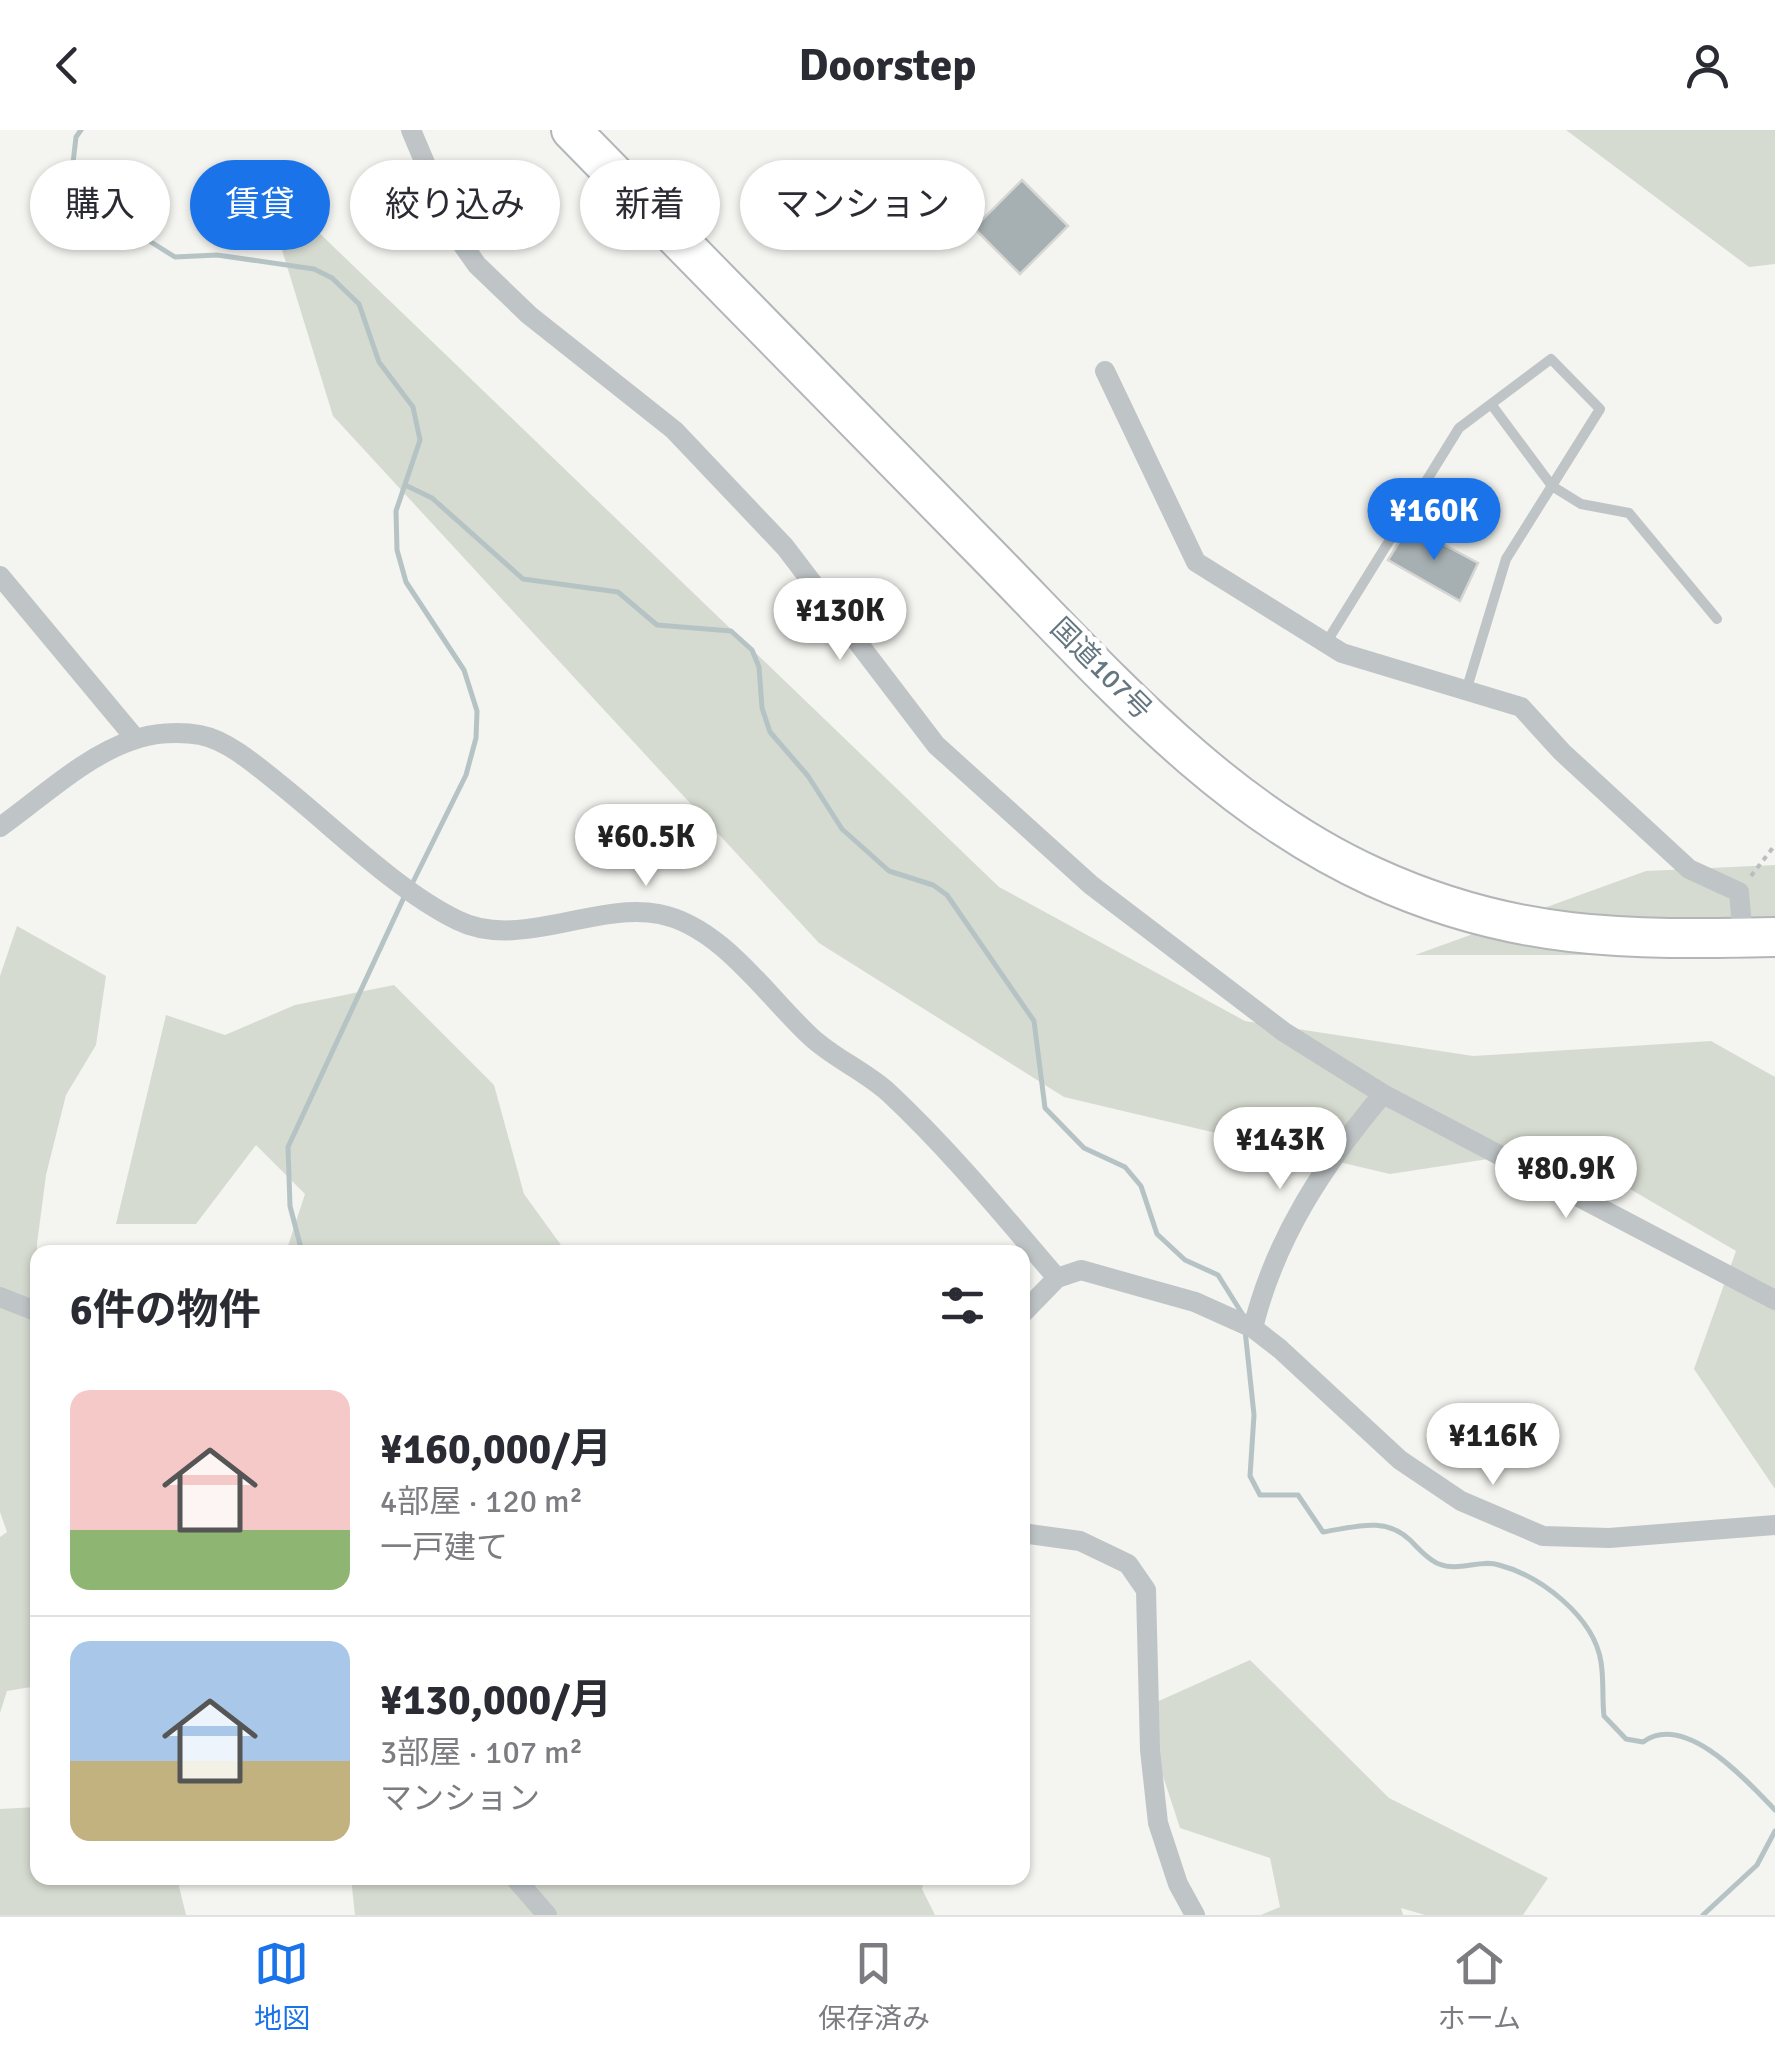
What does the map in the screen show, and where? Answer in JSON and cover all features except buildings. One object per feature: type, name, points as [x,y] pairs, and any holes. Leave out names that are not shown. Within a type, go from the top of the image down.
[{"type":"highway","name":"国道107号","points":[[571,130],[1152,720],[1268,819],[1376,878],[1489,918],[1600,937],[1658,941],[1759,937]]},
{"type":"street","points":[[411,130],[456,234],[477,265],[528,315],[674,430],[785,547],[936,745],[1092,885],[1284,1032],[1382,1094],[1775,1300]]},
{"type":"street","points":[[1105,371],[1196,562],[1326,642],[1409,676],[1521,706],[1562,752],[1688,869],[1740,892],[1759,937]]},
{"type":"street","points":[[0,576],[135,738]]},
{"type":"street","points":[[0,827],[112,748],[135,738],[166,733],[202,735],[235,752],[419,896],[479,928],[658,914],[708,936],[814,1040],[858,1068],[910,1113],[1028,1245]]},
{"type":"street","points":[[1254,1328],[1276,1256],[1308,1193],[1382,1094]]},
{"type":"street","points":[[1030,1248],[1057,1278]]},
{"type":"street","points":[[1030,1306],[1057,1278],[1081,1270],[1158,1288],[1254,1328],[1400,1460],[1461,1500],[1503,1521],[1561,1538],[1775,1525]]},
{"type":"street","points":[[0,1297],[30,1309]]},
{"type":"street","points":[[1030,1534],[1080,1541],[1128,1564],[1146,1590],[1150,1750],[1158,1823],[1178,1884],[1195,1915]]},
{"type":"street","points":[[521,1885],[547,1915]]},
{"type":"lane","points":[[1326,642],[1459,428],[1551,358],[1600,409],[1506,559],[1466,691]]},
{"type":"lane","points":[[1491,404],[1552,486],[1581,504],[1629,513],[1717,619]]},
{"type":"path","points":[[1740,892],[1775,845]]},
{"type":"shaded area","points":[[1566,130],[1775,130],[1775,264],[1749,267]]},
{"type":"shaded area","points":[[330,243],[999,887],[1245,1021],[1473,1056],[1711,1041],[1775,1077],[1775,1489],[1694,1369],[1736,1251],[1560,1148],[1390,1174],[1064,1097],[819,943],[333,416],[282,250],[330,250]]},
{"type":"shaded area","points":[[1775,865],[1775,955],[1415,955],[1646,871]]},
{"type":"shaded area","points":[[17,926],[106,976],[96,1045],[66,1095],[46,1175],[37,1245],[30,1245],[30,1687],[7,1691],[0,1713],[0,1537],[7,1532],[0,1512],[0,976]]},
{"type":"shaded area","points":[[394,985],[494,1085],[524,1194],[561,1245],[288,1245],[305,1194],[256,1145],[196,1224],[116,1224],[166,1015],[225,1035],[295,1005]]},
{"type":"shaded area","points":[[1250,1660],[1389,1798],[1548,1878],[1523,1915],[1425,1915],[1401,1908],[1403,1915],[1261,1915],[1280,1907],[1270,1858],[1180,1828],[1141,1709]]},
{"type":"shaded area","points":[[30,1807],[30,1885],[179,1885],[186,1915],[0,1915],[0,1809]]},
{"type":"shaded area","points":[[352,1885],[923,1885],[935,1915],[355,1915]]},
{"type":"waterway","points":[[81,130],[76,137],[73,163],[134,219],[151,242],[175,257],[217,255],[314,269],[332,278],[359,304],[379,362],[413,407],[420,440],[396,511],[397,550],[406,582],[464,670],[477,711],[476,738],[466,775],[412,884]]},
{"type":"waterway","points":[[405,485],[432,498],[523,579],[618,592],[657,625],[731,631],[752,650],[759,667],[762,708],[770,732],[808,776],[842,829],[889,871],[933,885],[947,895],[1034,1021],[1045,1108],[1084,1148],[1125,1167],[1141,1186],[1157,1234],[1185,1260],[1218,1275],[1243,1315]]},
{"type":"waterway","points":[[300,1245],[290,1206],[288,1147],[406,893]]},
{"type":"waterway","points":[[1245,1330],[1254,1415],[1250,1476],[1260,1495],[1298,1495],[1323,1532],[1369,1525],[1390,1528],[1439,1564],[1492,1564],[1532,1578],[1563,1601],[1588,1629],[1601,1662],[1604,1716],[1626,1739],[1643,1742],[1660,1735],[1677,1735],[1696,1742],[1732,1768],[1775,1810]]},
{"type":"waterway","points":[[1703,1915],[1757,1865],[1775,1831]]}]
